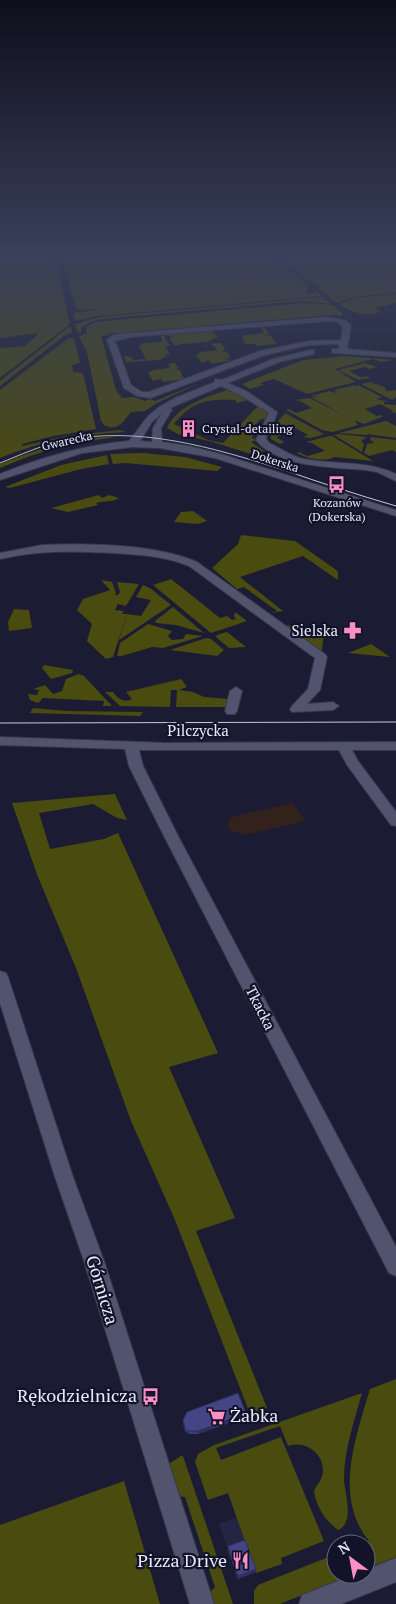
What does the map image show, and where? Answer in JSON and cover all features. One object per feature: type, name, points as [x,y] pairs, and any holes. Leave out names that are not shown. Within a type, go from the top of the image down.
[{"type":"street","points":[[194,330],[131,335],[116,337],[112,340],[127,386],[140,394],[155,394],[254,356],[279,348],[309,344],[343,346],[396,355]]},
{"type":"street","points":[[343,346],[349,333],[348,330]]},
{"type":"street","points":[[132,444],[140,438],[144,427],[154,415],[183,398],[288,357],[343,346]]},
{"type":"street","points":[[203,376],[223,382]]},
{"type":"street","name":"Dokerska","points":[[223,382],[273,412],[273,417],[260,437],[266,445],[301,462],[366,467],[377,469],[396,478]]},
{"type":"street","points":[[157,444],[156,434],[158,425],[171,405]]},
{"type":"street","name":"Dokerska","points":[[144,444],[184,447],[218,456],[396,514]]},
{"type":"street","name":"Gwarecka","points":[[0,477],[68,452],[94,447],[144,444]]},
{"type":"street","points":[[0,556],[32,548],[66,547],[156,553],[186,560],[203,570],[321,657],[314,690]]},
{"type":"street","points":[[231,710],[236,691]]},
{"type":"street","name":"Pilczycka","points":[[0,741],[131,746],[396,746]]},
{"type":"street","name":"Tkacka","points":[[131,746],[136,766],[174,843],[396,1267]]},
{"type":"street","points":[[344,747],[352,762],[396,822]]},
{"type":"street","name":"Górnicza","points":[[2,988],[64,1177],[94,1261],[202,1604]]},
{"type":"street","points":[[311,1604],[396,1570]]},
{"type":"shaded area","points":[[0,330],[62,330],[0,378],[0,348],[25,346],[39,333],[0,338]]},
{"type":"shaded area","points":[[65,330],[71,330],[72,333],[65,335],[0,386],[0,381]]},
{"type":"shaded area","points":[[86,330],[156,330],[132,332],[133,334],[110,333],[110,335],[101,336],[116,390],[122,398],[134,397],[145,401],[150,399],[155,401],[202,382],[155,404],[145,411],[131,412],[117,427],[104,425],[101,421],[87,352],[79,337],[87,333]]},
{"type":"shaded area","points":[[262,330],[266,330],[269,333],[266,337],[270,335],[277,344],[257,346],[255,344],[245,344],[242,337],[246,335],[264,333]]},
{"type":"shaded area","points":[[212,331],[214,333],[210,334],[215,334],[217,337],[207,342],[179,343],[179,345],[174,345],[169,337],[174,336],[167,335]]},
{"type":"shaded area","points":[[161,336],[164,336],[170,346],[161,347],[165,347],[170,354],[164,354],[168,355],[160,360],[126,362],[124,356],[131,357],[133,360],[146,359],[139,346],[144,343],[162,342]]},
{"type":"shaded area","points":[[69,338],[74,338],[80,363],[72,365],[73,372],[83,373],[96,429],[53,436],[22,444],[22,446],[67,436],[120,430],[126,432],[62,439],[0,458],[0,390]]},
{"type":"shaded area","points":[[221,343],[225,349],[220,354],[226,351],[231,358],[224,359],[232,360],[211,364],[209,360],[202,363],[196,355],[201,352],[218,350],[211,344]]},
{"type":"shaded area","points":[[344,356],[394,360],[381,362],[373,359],[335,369],[356,382],[307,394],[274,379],[260,383],[264,385],[250,389],[242,384],[303,360]]},
{"type":"shaded area","points":[[175,363],[178,368],[172,372],[179,369],[184,379],[163,382],[161,379],[153,381],[148,373],[153,370],[170,368],[168,364]]},
{"type":"shaded area","points":[[365,363],[377,367],[369,369],[364,367],[349,371],[361,377],[366,376],[370,378],[358,380],[338,370]]},
{"type":"shaded area","points":[[370,382],[387,388],[385,389],[386,391],[396,390],[396,397],[392,400],[361,384]]},
{"type":"shaded area","points":[[355,385],[355,387],[358,385],[382,397],[376,399],[390,402],[384,402],[384,404],[396,405],[396,413],[391,412],[393,411],[380,404],[365,409],[377,416],[382,415],[382,417],[364,424],[354,420],[358,425],[333,432],[322,430],[286,410],[289,409],[296,413],[312,408],[300,401],[294,400],[310,398],[347,417],[311,397],[320,396],[310,396],[329,391],[336,393],[334,390]]},
{"type":"shaded area","points":[[230,389],[233,390],[228,392],[237,392],[248,400],[236,403],[236,400],[226,400],[201,403],[188,410],[174,424],[208,440],[223,443],[258,406],[270,413],[266,420],[261,419],[250,430],[257,432],[253,433],[252,438],[257,440],[251,442],[264,451],[254,455],[213,442],[178,434],[167,428],[178,413],[194,402]]},
{"type":"shaded area","points":[[285,413],[325,434],[311,438],[303,437],[308,435],[295,428],[277,433],[281,436],[276,437],[284,442],[280,444],[271,439],[271,435],[275,425]]},
{"type":"shaded area","points":[[386,421],[396,426],[396,438],[368,434],[339,433]]},
{"type":"shaded area","points":[[334,435],[367,437],[361,441],[364,444],[362,452]]},
{"type":"shaded area","points":[[120,436],[61,446],[0,468],[0,464],[58,444]]},
{"type":"shaded area","points":[[329,436],[373,461],[335,457],[331,459],[316,459],[297,453],[299,452],[307,456],[325,451],[312,443],[306,442]]},
{"type":"shaded area","points":[[371,437],[396,440],[396,452],[392,450],[369,456],[364,453],[367,444],[374,443],[370,439]]},
{"type":"shaded area","points":[[143,453],[185,457],[222,467],[217,471],[125,463],[113,464],[110,454]]},
{"type":"shaded area","points":[[107,455],[109,464],[81,469],[10,488],[5,487],[61,465]]},
{"type":"shaded area","points":[[99,495],[102,498],[109,495],[119,498],[68,512],[51,508]]},
{"type":"shaded area","points":[[193,511],[207,521],[198,524],[174,522],[181,512]]},
{"type":"shaded area","points":[[241,535],[295,541],[335,569],[338,572],[338,580],[303,556],[240,577],[283,611],[270,613],[277,611],[244,587],[237,589],[212,568],[238,544]]},
{"type":"shaded area","points":[[171,579],[220,618],[227,616],[232,620],[236,619],[234,616],[235,612],[247,621],[211,633],[153,585]]},
{"type":"shaded area","points":[[101,580],[112,582],[116,593],[114,594],[118,595],[120,592],[117,582],[139,584],[126,606],[118,604],[115,610],[124,611],[122,614],[127,614],[113,657],[106,659],[87,641],[92,624],[77,610],[83,599],[110,590]]},
{"type":"shaded area","points":[[143,585],[150,588],[171,605],[119,640],[127,614],[141,616],[151,600],[136,597]]},
{"type":"shaded area","points":[[173,607],[204,633],[176,625],[156,623],[155,621]]},
{"type":"shaded area","points":[[14,609],[29,610],[32,628],[9,631],[8,622]]},
{"type":"shaded area","points":[[148,624],[172,631],[168,636],[172,640],[183,639],[186,634],[203,636],[163,648],[152,647],[117,656],[120,643]]},
{"type":"shaded area","points":[[283,625],[322,628],[324,632],[322,650],[317,649]]},
{"type":"shaded area","points":[[227,632],[246,647],[229,648],[216,637]]},
{"type":"shaded area","points":[[206,638],[211,639],[224,650],[217,656],[170,650]]},
{"type":"shaded area","points":[[371,644],[390,657],[348,653]]},
{"type":"shaded area","points":[[44,665],[73,670],[72,673],[51,679],[42,668]]},
{"type":"shaded area","points":[[79,674],[84,676],[112,706],[103,706],[104,701],[43,698],[38,703],[30,700],[28,694],[37,695],[39,690],[33,689],[45,685],[53,694],[62,691],[66,679]]},
{"type":"shaded area","points":[[181,679],[187,687],[179,690],[193,692],[204,697],[229,699],[227,707],[176,707],[177,690],[171,690],[170,707],[120,706],[105,692],[113,692],[121,700],[126,701],[132,699],[126,692]]},
{"type":"shaded area","points":[[33,708],[66,711],[143,712],[140,716],[30,713]]},
{"type":"shaded area","points":[[115,794],[127,820],[117,818],[93,804],[39,813],[50,849],[104,839],[118,833],[218,1053],[169,1067],[235,1218],[196,1231],[267,1408],[250,1414],[175,1220],[131,1121],[76,968],[38,877],[12,803]]},
{"type":"shaded area","points":[[293,803],[305,821],[244,835],[231,831],[227,825],[230,819],[235,816]]},
{"type":"shaded area","points":[[396,1379],[396,1557],[376,1565],[376,1534],[364,1534],[358,1524],[352,1505],[350,1486],[354,1447],[370,1389]]},
{"type":"shaded area","points":[[362,1393],[350,1436],[344,1469],[348,1515],[343,1526],[338,1530],[322,1513],[315,1496],[314,1490],[323,1472],[320,1459],[317,1454],[307,1447],[301,1445],[288,1446],[280,1426],[216,1448],[221,1460],[281,1437],[324,1541],[281,1558],[282,1564],[256,1573],[228,1493],[208,1500],[195,1462],[198,1454],[214,1445]]},
{"type":"shaded area","points":[[183,1456],[233,1604],[214,1604],[210,1592],[215,1587],[185,1497],[178,1496],[167,1465]]},
{"type":"shaded area","points":[[124,1481],[160,1604],[0,1604],[0,1525]]},
{"type":"shaded area","points":[[237,1517],[245,1543],[228,1550],[219,1524]]},
{"type":"shaded area","points":[[326,1558],[326,1584],[329,1584],[280,1604],[254,1604],[254,1591],[258,1585]]},
{"type":"building","name":"Żabka","points":[[238,1393],[246,1413],[198,1431],[189,1431],[185,1428],[183,1420],[187,1412]]},
{"type":"building","name":"Pizza Drive","points":[[245,1540],[256,1569],[238,1576],[228,1546]]},
{"type":"tram line","points":[[0,463],[61,441],[90,437],[146,437],[202,446],[396,506]]},
{"type":"tram line","points":[[0,723],[396,722]]},
{"type":"place","name":"Crystal-detailing","points":[[188,429]]},
{"type":"place","name":"Kozanów (Dokerska)","points":[[337,484]]},
{"type":"place","name":"Sielska","points":[[352,631]]},
{"type":"place","name":"Rękodzielnicza","points":[[151,1396]]},
{"type":"place","name":"Żabka","points":[[216,1416]]},
{"type":"place","name":"Pizza Drive","points":[[241,1561]]}]
